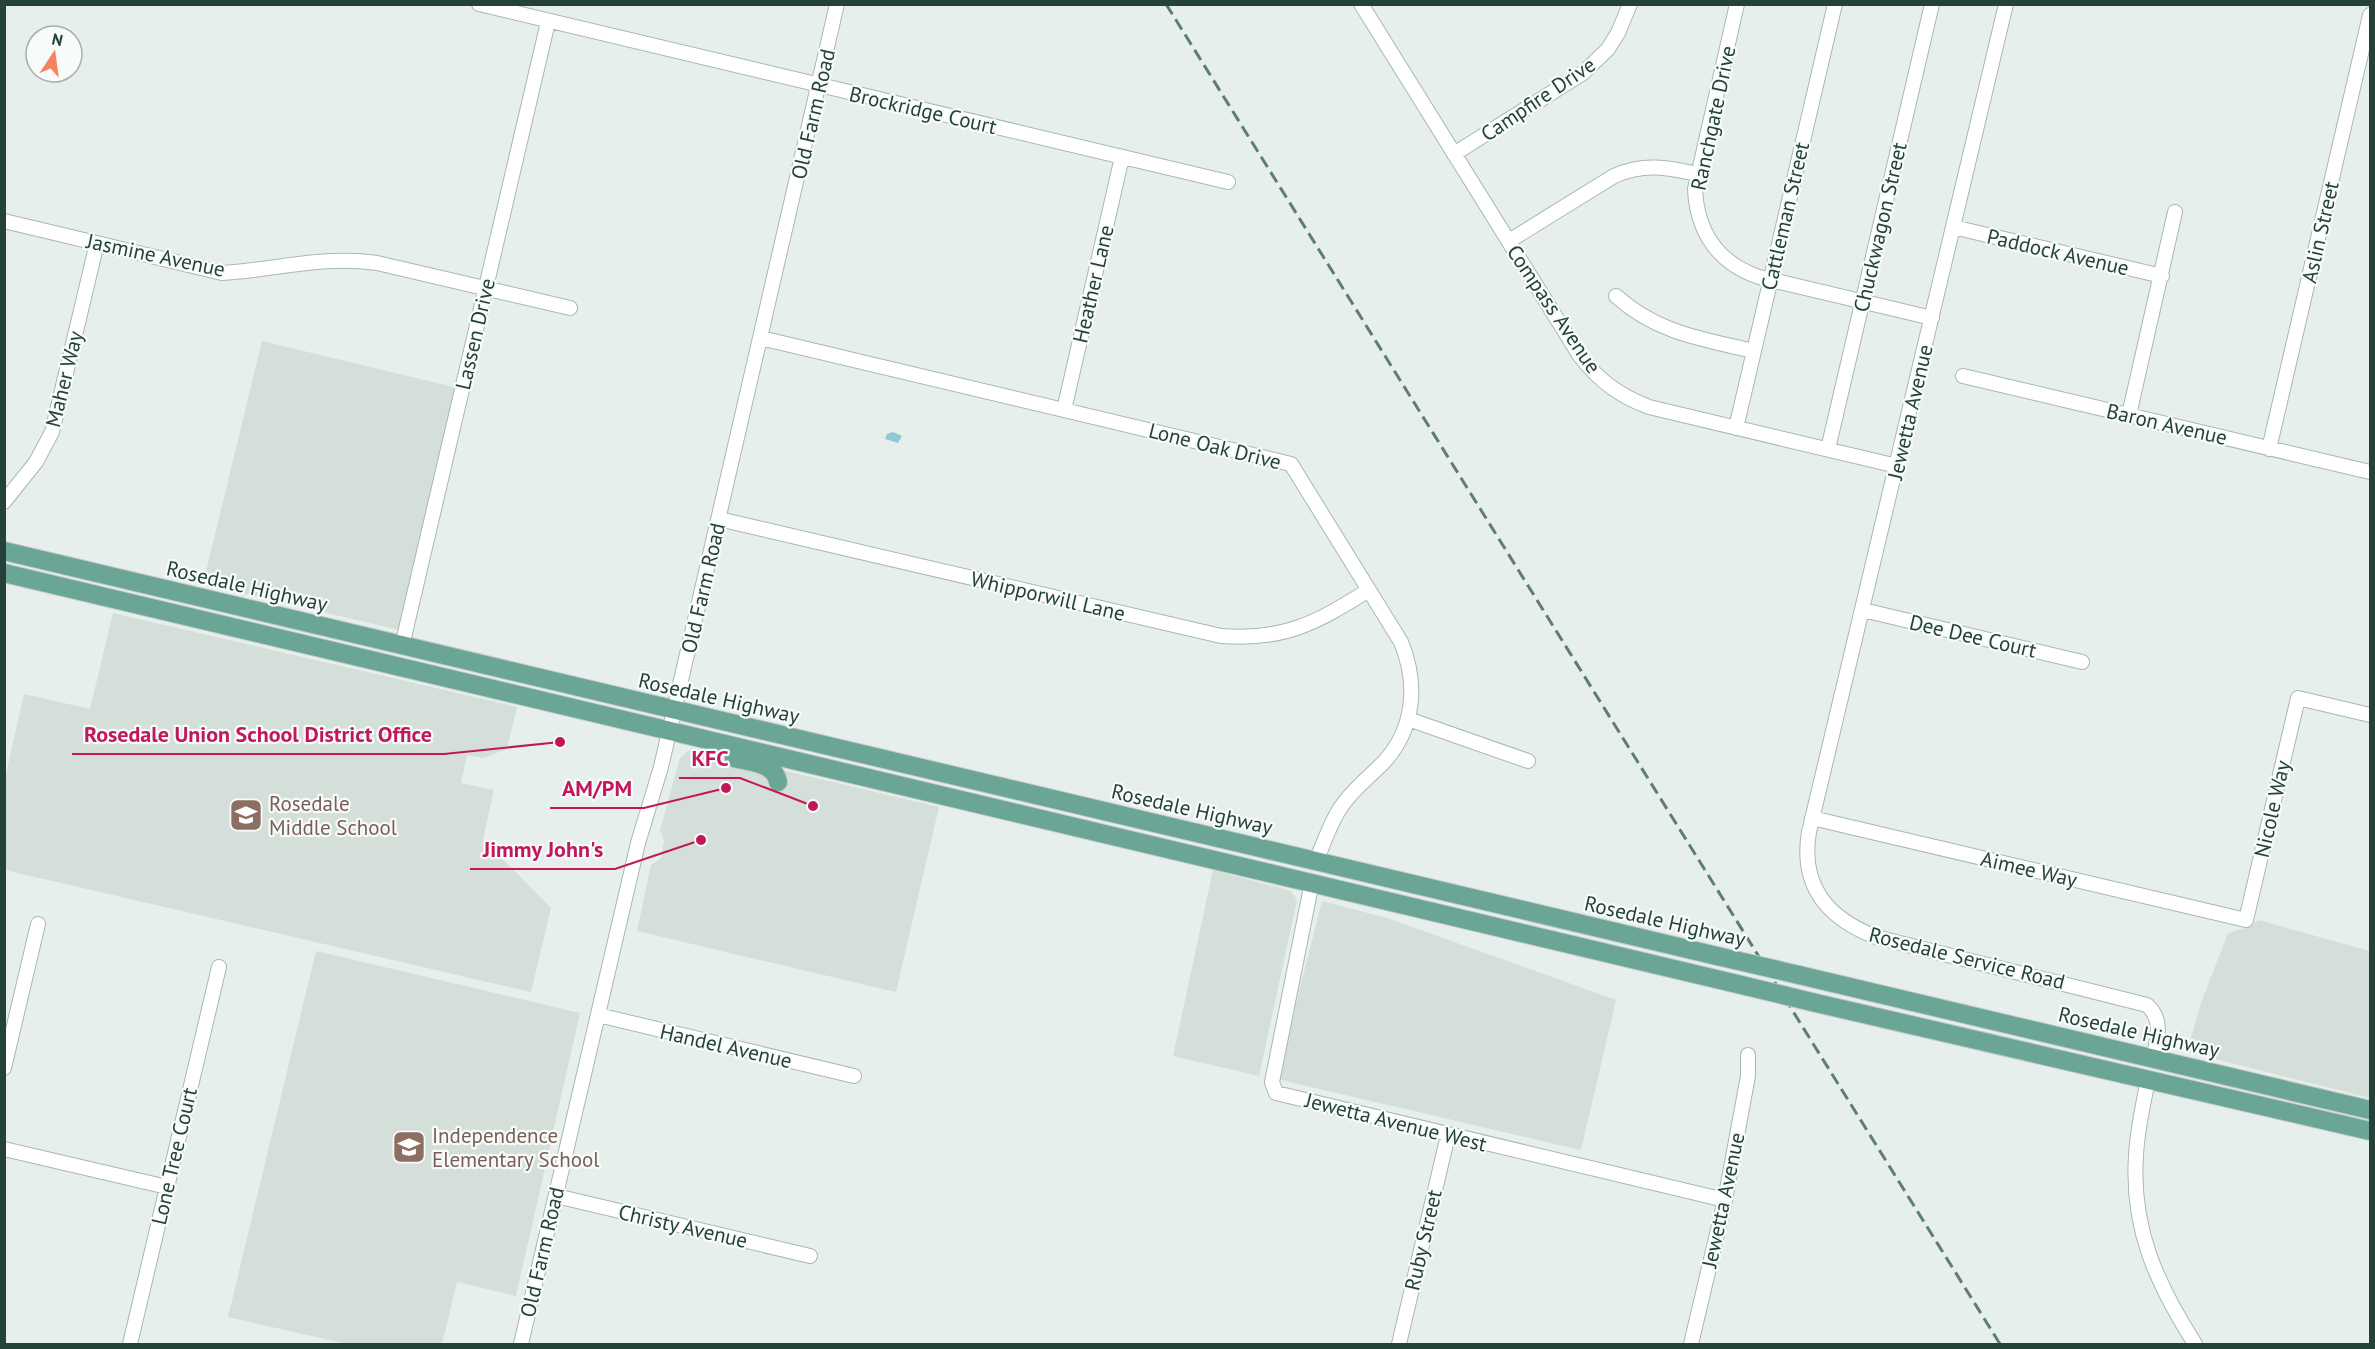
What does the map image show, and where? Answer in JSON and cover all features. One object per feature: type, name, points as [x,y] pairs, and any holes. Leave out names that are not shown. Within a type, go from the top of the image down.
[{"type":"main road","name":"Rosedale Highway","points":[[4,551],[2370,1110]]},
{"type":"main road","name":"Rosedale Highway","points":[[4,573],[1941,1033],[2370,1131]]},
{"type":"main road","points":[[385,663],[393,657],[402,656],[455,667],[498,669]]},
{"type":"main road","points":[[693,736],[722,755],[770,767],[777,774],[778,782]]},
{"type":"main road","points":[[866,777],[882,771],[989,793],[1020,792]]},
{"type":"main road","points":[[1172,849],[1200,848],[1297,871],[1305,871],[1316,861]]},
{"type":"main road","points":[[1312,882],[1320,875],[1331,875],[1497,914],[1546,917]]},
{"type":"main road","points":[[1941,1033],[1960,1030],[1982,1032],[2130,1067],[2148,1064],[2153,1059]]},
{"type":"main road","points":[[2148,1080],[2155,1072],[2166,1070],[2259,1091],[2282,1089]]},
{"type":"street","name":"Brockridge Court","points":[[479,4],[1228,182]]},
{"type":"street","name":"Old Farm Road","points":[[521,1344],[638,843],[670,731],[837,4]]},
{"type":"street","name":"Compass Avenue","points":[[1361,4],[1580,356],[1603,381],[1624,396],[1649,407],[1897,466]]},
{"type":"street","name":"Campfire Drive","points":[[1454,154],[1583,73],[1608,48],[1618,33],[1630,4]]},
{"type":"street","name":"Ranchgate Drive","points":[[1737,4],[1697,174],[1695,197],[1699,219],[1712,246],[1734,266],[1748,273],[1932,318]]},
{"type":"street","name":"Cattleman Street","points":[[1736,428],[1835,4]]},
{"type":"street","name":"Chuckwagon Street","points":[[1828,450],[1932,4]]},
{"type":"street","name":"Jewetta Avenue","points":[[1812,818],[2006,4]]},
{"type":"street","name":"Aslin Street","points":[[2269,448],[2370,15]]},
{"type":"street","name":"Lassen Drive","points":[[402,646],[548,22]]},
{"type":"street","name":"Heather Lane","points":[[1064,410],[1122,158]]},
{"type":"street","points":[[1509,242],[1614,176],[1626,171],[1654,166],[1697,174]]},
{"type":"street","points":[[2129,415],[2175,212]]},
{"type":"street","name":"Jasmine Avenue","points":[[4,221],[222,273],[325,260],[353,259],[377,262],[570,308]]},
{"type":"street","name":"Paddock Avenue","points":[[1953,227],[2162,276]]},
{"type":"street","name":"Maher Way","points":[[4,502],[36,462],[51,432],[97,243]]},
{"type":"street","points":[[1616,297],[1644,318],[1660,326],[1678,333],[1753,351]]},
{"type":"street","name":"Lone Oak Drive","points":[[761,338],[1291,464],[1396,632],[1407,656],[1412,689],[1408,719],[1393,750],[1341,806],[1316,861]]},
{"type":"street","name":"Baron Avenue","points":[[1963,376],[2370,472]]},
{"type":"street","name":"Whipporwill Lane","points":[[719,519],[1221,636],[1266,636],[1289,632],[1325,617],[1370,590]]},
{"type":"street","name":"Dee Dee Court","points":[[1863,610],[2082,662]]},
{"type":"street","name":"Nicole Way","points":[[2246,920],[2298,698],[2370,715]]},
{"type":"street","points":[[1408,719],[1528,761]]},
{"type":"street","name":"Aimee Way","points":[[1812,818],[2246,920]]},
{"type":"street","name":"Rosedale Service Road","points":[[1812,818],[1807,844],[1811,879],[1823,901],[1846,924],[1876,937],[2143,1003],[2152,1010],[2158,1020],[2153,1059]]},
{"type":"street","name":"Jewetta Avenue West","points":[[1312,882],[1272,1082],[1276,1093],[1725,1200]]},
{"type":"street","points":[[4,1068],[38,924]]},
{"type":"street","name":"Lone Tree Court","points":[[130,1344],[219,967]]},
{"type":"street","name":"Handel Avenue","points":[[598,1016],[854,1076]]},
{"type":"street","name":"Jewetta Avenue","points":[[1691,1344],[1725,1200],[1748,1076],[1748,1055]]},
{"type":"street","points":[[2148,1080],[2136,1157],[2138,1209],[2142,1232],[2156,1277],[2169,1303],[2195,1344]]},
{"type":"street","name":"Ruby Street","points":[[1399,1344],[1448,1135]]},
{"type":"street","points":[[4,1149],[167,1187]]},
{"type":"street","name":"Christy Avenue","points":[[556,1196],[810,1256]]},
{"type":"shaded area","points":[[262,341],[462,389],[404,631],[203,584]]},
{"type":"shaded area","name":"Rosedale Middle School","points":[[113,613],[517,707],[507,749],[483,758],[467,755],[461,783],[494,790],[483,839],[551,908],[531,992],[5,870],[5,778],[24,694],[90,709]]},
{"type":"shaded area","points":[[692,748],[722,762],[764,773],[786,771],[939,807],[896,992],[637,931],[651,865],[661,858],[664,841],[660,830],[680,758]]},
{"type":"shaded area","points":[[1213,870],[1291,891],[1297,900],[1259,1076],[1173,1056]]},
{"type":"shaded area","points":[[1322,901],[1387,918],[1616,1000],[1581,1150],[1277,1079]]},
{"type":"shaded area","points":[[2258,920],[2370,951],[2370,1098],[2187,1052],[2201,1003],[2228,933],[2250,927]]},
{"type":"shaded area","name":"Independence Elementary School","points":[[316,951],[580,1013],[516,1296],[457,1282],[442,1344],[347,1344],[228,1317]]},
{"type":"water","points":[[893,432],[902,436],[898,443],[885,439],[887,434]]},
{"type":"railway","points":[[1166,4],[2000,1344]]},
{"type":"place","name":"Rosedale Union School District Office","points":[[560,742]]},
{"type":"place","name":"AM/PM","points":[[726,788]]},
{"type":"place","name":"KFC","points":[[813,806]]},
{"type":"place","name":"Rosedale Middle School","points":[[246,815]]},
{"type":"place","name":"Jimmy John's","points":[[701,840]]},
{"type":"place","name":"Independence Elementary School","points":[[409,1147]]}]
